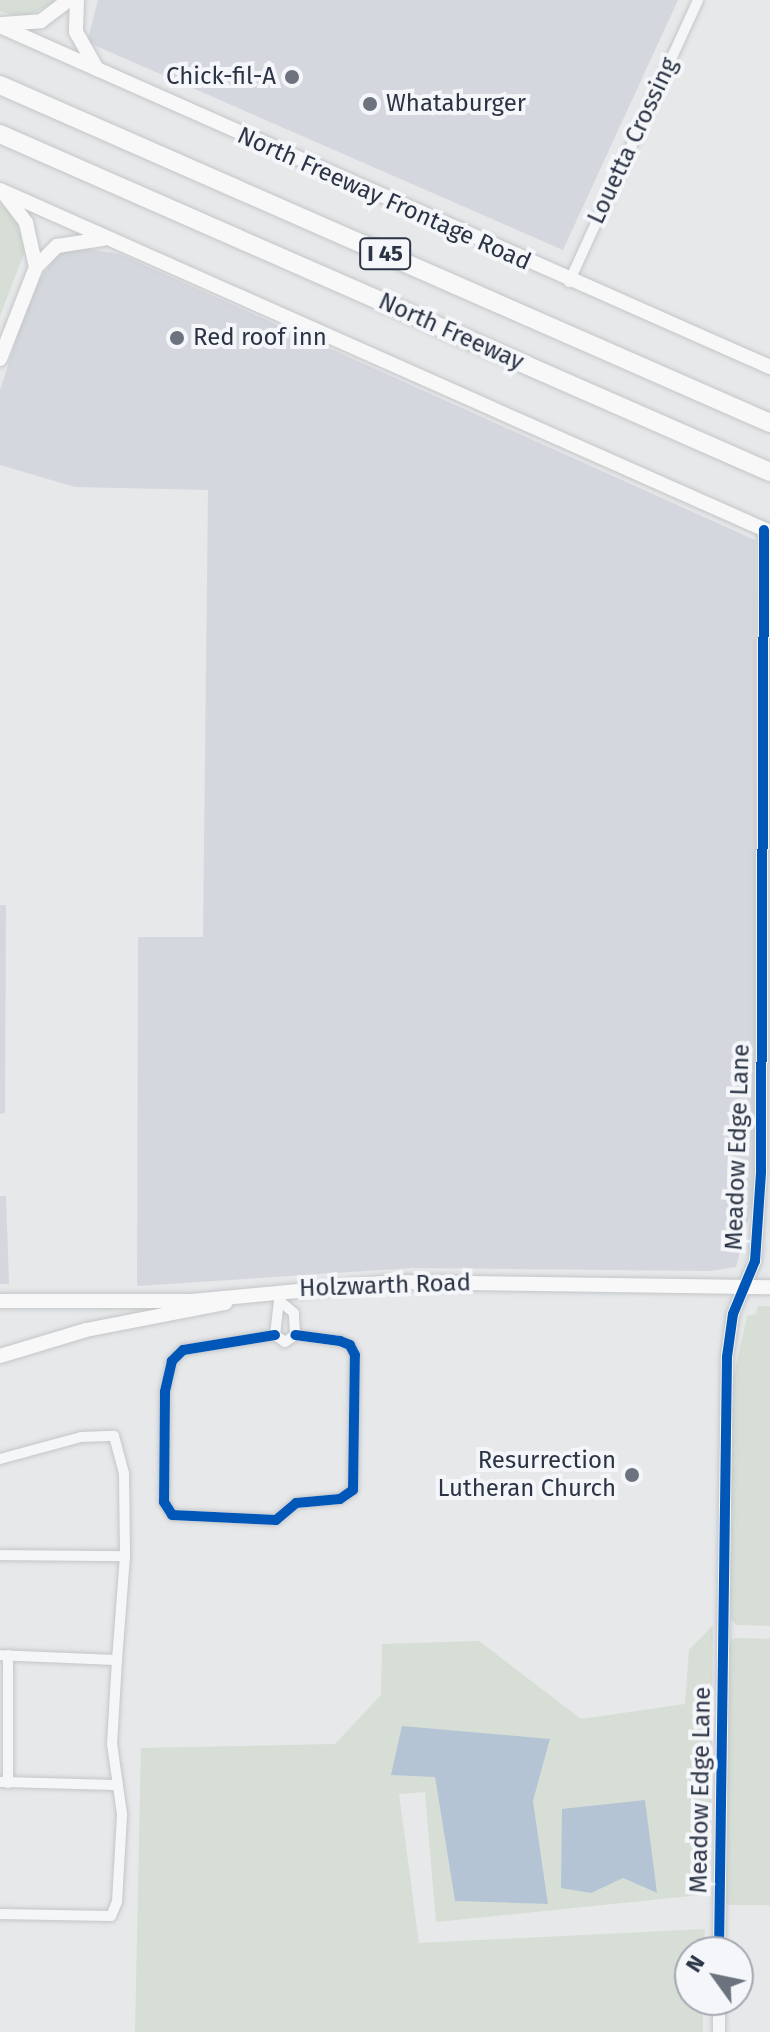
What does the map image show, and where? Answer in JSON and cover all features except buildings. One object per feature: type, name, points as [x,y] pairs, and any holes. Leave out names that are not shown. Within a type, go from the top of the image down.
[{"type":"highway","name":"North Freeway","points":[[0,85],[770,423]]},
{"type":"highway","name":"North Freeway","points":[[0,134],[770,472]]},
{"type":"main road","points":[[0,25],[41,21],[69,0]]},
{"type":"main road","points":[[77,0],[76,32],[97,69]]},
{"type":"main road","name":"North Freeway Frontage Road","points":[[0,25],[569,282],[770,367]]},
{"type":"main road","points":[[1,191],[767,531]]},
{"type":"main road","points":[[1,191],[26,223],[36,267]]},
{"type":"main road","points":[[0,359],[36,267],[57,246],[81,239],[111,239]]},
{"type":"main road","name":"Holzwarth Road","points":[[0,1301],[281,1297],[394,1282],[770,1287]]},
{"type":"main road","points":[[0,1356],[86,1330],[206,1310],[244,1296]]},
{"type":"street","name":"Louetta Crossing","points":[[569,282],[698,0]]},
{"type":"street","name":"Meadow Edge Lane","points":[[719,1936],[727,1357],[744,1287],[755,1261],[761,1172],[767,531]]},
{"type":"street","points":[[275,1335],[273,1315],[281,1297],[294,1313],[295,1335]]},
{"type":"street","points":[[275,1335],[285,1342],[295,1335],[340,1341],[355,1355],[353,1490],[340,1499],[296,1503],[276,1520],[172,1515],[164,1502],[165,1392],[172,1361],[183,1350],[275,1335]]},
{"type":"street","points":[[0,1459],[81,1437],[114,1436],[124,1473],[125,1556],[112,1744],[118,1785],[118,1887],[111,1916],[0,1914]]},
{"type":"street","points":[[0,1555],[125,1556]]},
{"type":"street","points":[[117,1660],[4,1655],[4,1782],[118,1785]]},
{"type":"shaded area","points":[[0,0],[58,0],[23,18],[0,11]]},
{"type":"shaded area","points":[[98,0],[678,0],[563,250],[87,42]]},
{"type":"shaded area","points":[[0,203],[15,214],[25,251],[0,316]]},
{"type":"shaded area","points":[[76,247],[120,254],[755,540],[756,1191],[736,1267],[710,1271],[412,1268],[137,1286],[138,937],[203,937],[208,490],[75,487],[0,465],[0,390],[22,322],[41,277],[57,255]]},
{"type":"shaded area","points":[[0,905],[6,905],[5,1113],[0,1114]]},
{"type":"shaded area","points":[[0,1196],[6,1196],[9,1284],[0,1284]]},
{"type":"shaded area","points":[[758,1306],[770,1306],[770,1626],[736,1625],[728,1615],[731,1388],[747,1316],[756,1314]]},
{"type":"shaded area","points":[[713,1625],[710,1894],[436,1922],[425,1792],[399,1794],[419,1943],[705,1929],[705,1936],[674,1936],[674,2016],[703,2016],[703,2032],[135,2032],[141,1748],[335,1744],[381,1695],[382,1644],[479,1641],[581,1719],[685,1704],[689,1650]],"holes":[[[550,1740],[533,1801],[548,1904],[455,1901],[435,1777]],[[645,1801],[656,1893],[623,1878]]]},
{"type":"shaded area","points":[[735,1638],[770,1639],[770,1905],[726,1905],[728,1643]]},
{"type":"water","points":[[402,1726],[550,1739],[533,1801],[548,1904],[455,1901],[435,1777],[391,1775]]},
{"type":"water","points":[[645,1800],[657,1893],[623,1878],[591,1893],[561,1888],[562,1809]]},
{"type":"cycle path","points":[[719,1936],[727,1357],[733,1314],[755,1261],[761,1172],[764,530]]},
{"type":"cycle path","points":[[275,1335],[183,1350],[172,1361],[165,1392],[164,1502],[172,1515],[276,1520],[296,1503],[340,1499],[353,1490],[355,1355],[350,1345],[340,1341],[295,1335]]},
{"type":"place","name":"Chick-fil-A","points":[[292,77]]},
{"type":"place","name":"Whataburger","points":[[370,104]]},
{"type":"place","name":"Red roof inn","points":[[177,338]]},
{"type":"place","name":"Resurrection Lutheran Church","points":[[632,1475]]}]
